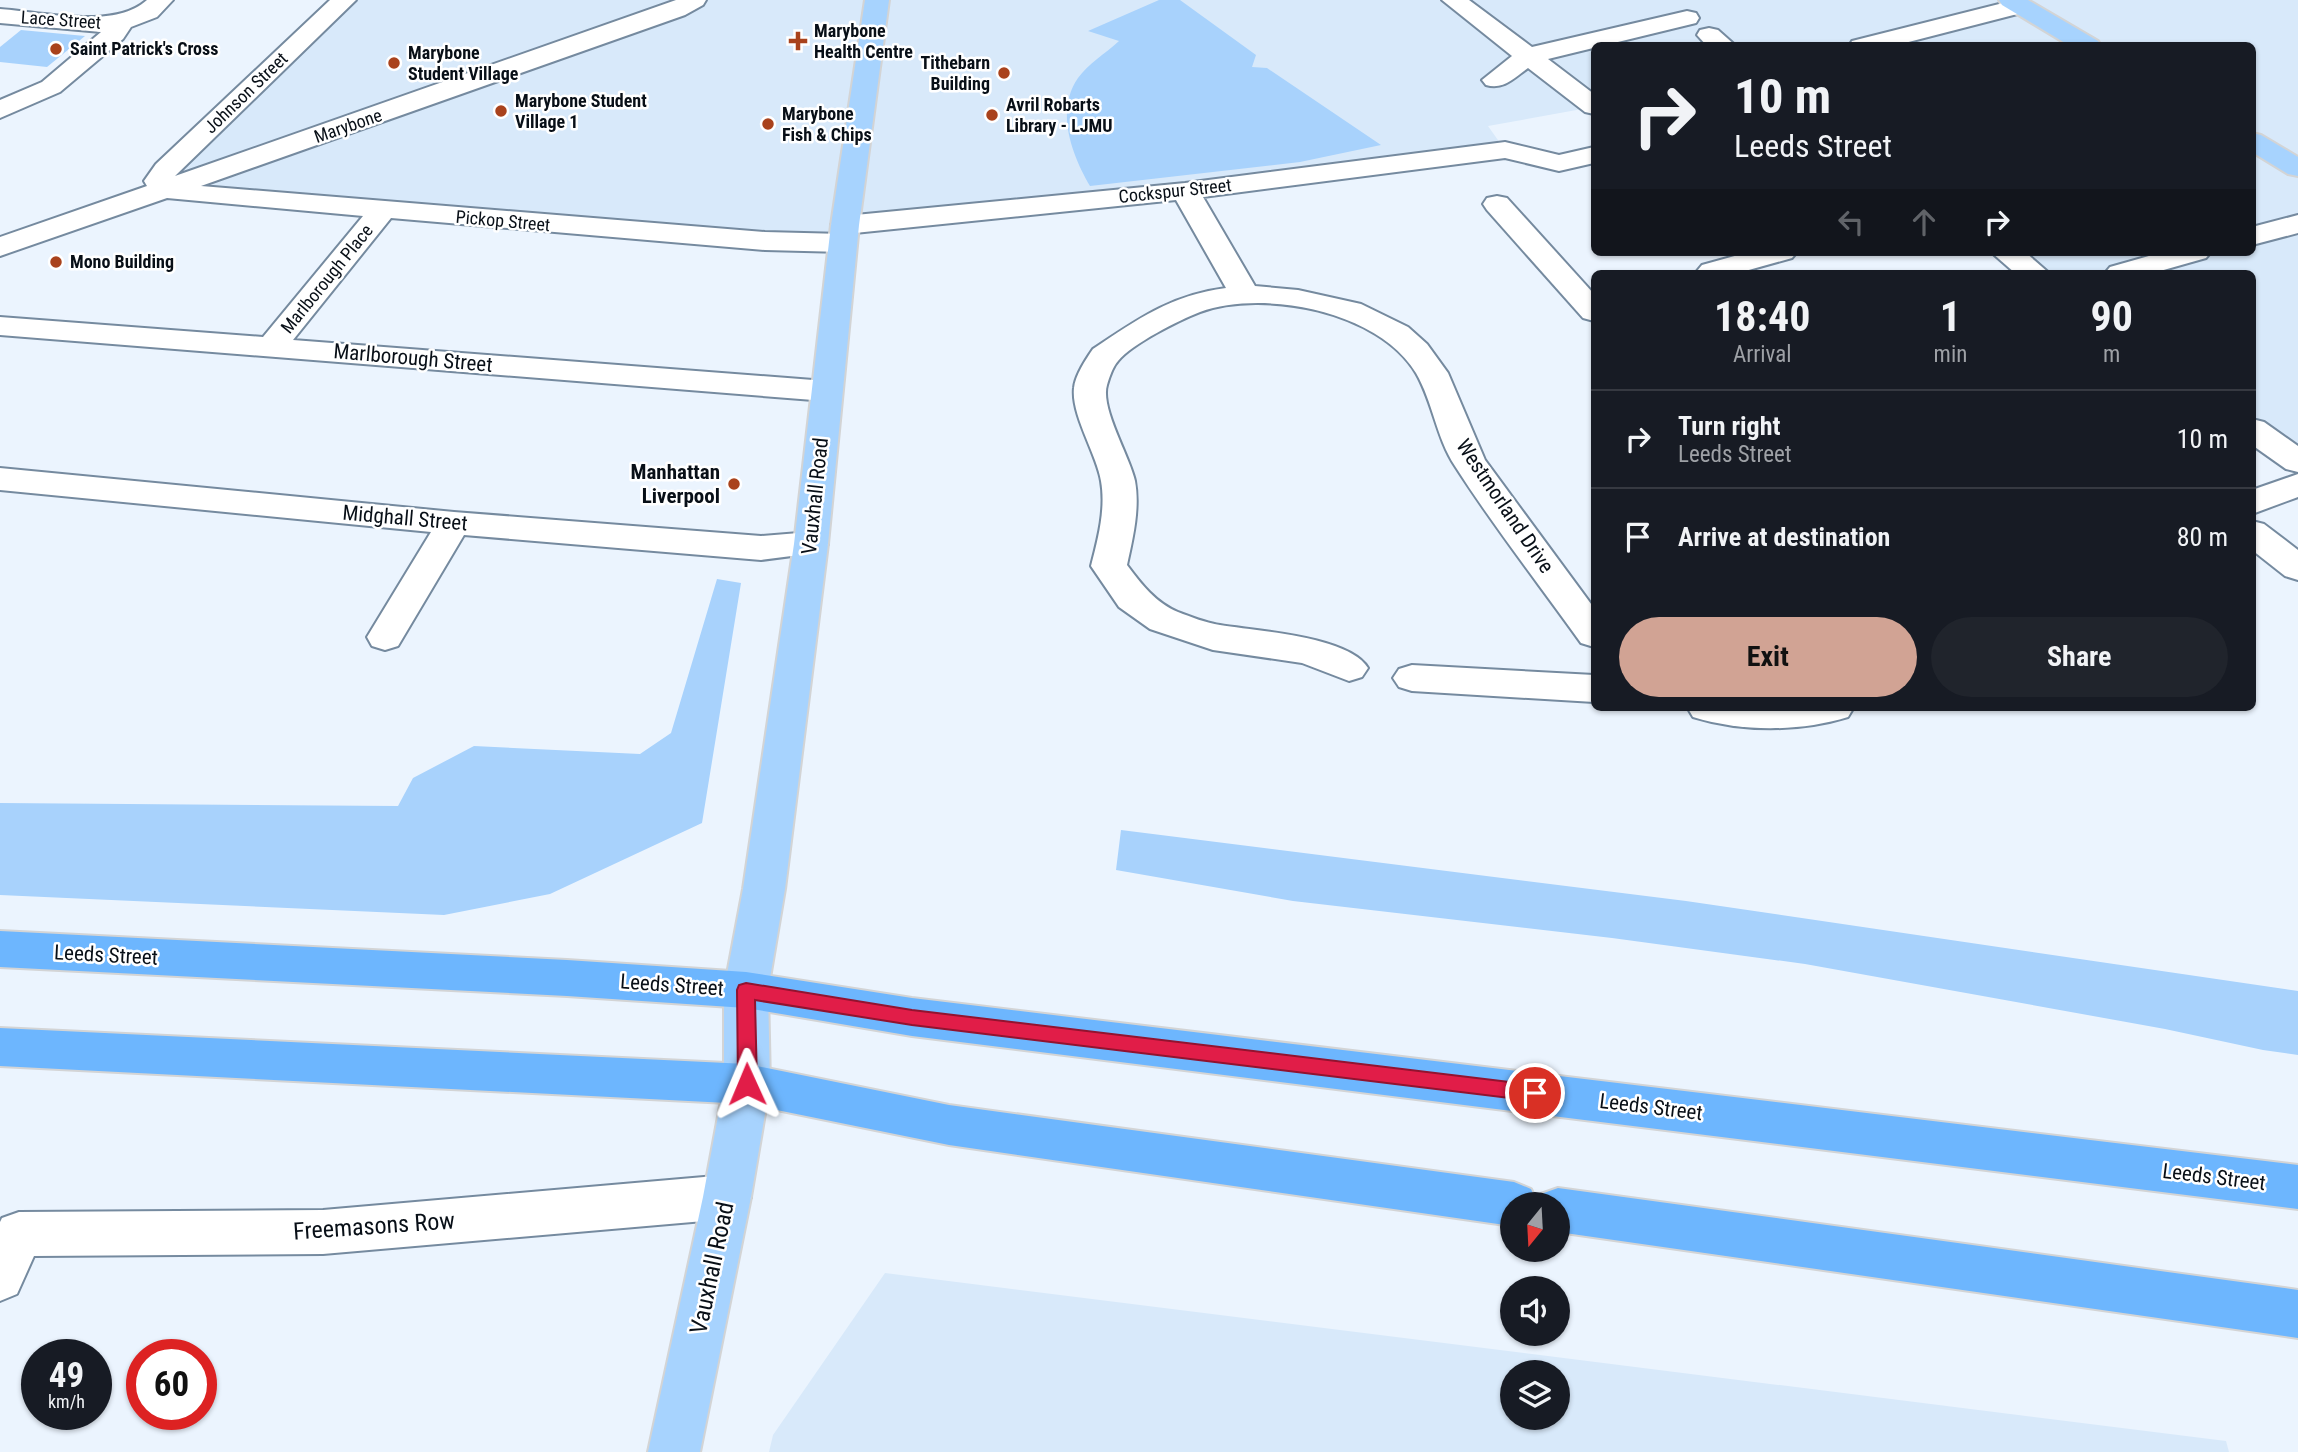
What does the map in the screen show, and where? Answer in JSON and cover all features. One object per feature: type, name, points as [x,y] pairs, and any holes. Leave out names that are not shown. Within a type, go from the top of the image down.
[{"type":"highway","name":"Leeds Street","points":[[0,949],[567,978],[746,990],[912,1017],[2298,1187]]},
{"type":"highway","points":[[0,1048],[747,1084],[949,1125],[1500,1202]]},
{"type":"highway","points":[[1570,1212],[2298,1314]]},
{"type":"main road","name":"Vauxhall Road","points":[[674,1452],[727,1197],[747,1084],[746,990],[764,889],[811,544],[844,234],[877,0]]},
{"type":"main road","points":[[2016,3],[2082,42]]},
{"type":"main road","points":[[2256,143],[2298,168]]},
{"type":"street","points":[[10,106],[51,87],[114,34],[122,22],[148,12],[162,0]]},
{"type":"street","name":"Johnson Street","points":[[163,191],[158,181],[166,170],[344,0]]},
{"type":"street","name":"Marybone","points":[[0,247],[663,15],[694,0]]},
{"type":"street","points":[[1454,0],[1591,104]]},
{"type":"street","points":[[1495,80],[1528,56],[1687,18],[1661,0]]},
{"type":"street","points":[[1875,42],[2016,3]]},
{"type":"street","name":"Lace Street","points":[[0,16],[100,24],[122,22]]},
{"type":"street","name":"Cockspur Street","points":[[844,234],[1505,150],[1559,163],[1591,156]]},
{"type":"street","name":"Pickop Street","points":[[163,191],[765,241],[844,234]]},
{"type":"street","points":[[1185,191],[1245,294]]},
{"type":"street","points":[[1497,204],[1591,309]]},
{"type":"street","name":"Marlborough Place","points":[[271,347],[382,211]]},
{"type":"street","points":[[2256,235],[2298,224]]},
{"type":"street","points":[[1716,270],[1767,256]]},
{"type":"street","points":[[2011,256],[2030,270]]},
{"type":"street","points":[[2131,270],[2182,256]]},
{"type":"street","name":"Westmorland Drive","points":[[1349,668],[1308,651],[1213,637],[1163,620],[1132,598],[1109,566],[1118,526],[1118,481],[1097,424],[1090,388],[1104,356],[1162,316],[1208,299],[1245,294],[1291,297],[1345,308],[1383,324],[1415,349],[1433,375],[1447,417],[1468,460],[1591,630]]},
{"type":"street","name":"Marlborough Street","points":[[0,326],[826,391]]},
{"type":"street","points":[[2256,432],[2298,462]]},
{"type":"street","name":"Midghall Street","points":[[0,479],[454,523],[761,548],[811,544]]},
{"type":"street","points":[[2256,501],[2298,485]]},
{"type":"street","points":[[385,637],[454,523]]},
{"type":"street","points":[[2256,535],[2298,568]]},
{"type":"street","points":[[1412,678],[1591,689]]},
{"type":"street","points":[[1725,711],[1790,714],[1809,711]]},
{"type":"street","name":"Freemasons Row","points":[[0,1279],[19,1234],[323,1232],[727,1197]]},
{"type":"shaded area","points":[[344,0],[2298,0],[2298,473],[2256,443],[2256,270],[2019,270],[2000,256],[2256,256],[2256,42],[1591,42],[1591,98],[1529,56],[1519,64],[1582,109],[1488,126],[1505,150],[845,225],[843,243],[163,191],[166,170]]},
{"type":"shaded area","points":[[1159,0],[1180,0],[1256,55],[1252,67],[1267,68],[1381,145],[1300,162],[1090,186],[1072,147],[1067,119],[1068,104],[1071,91],[1082,73],[1119,41],[1088,31]]},
{"type":"shaded area","points":[[21,30],[85,36],[47,67],[0,62],[0,47]]},
{"type":"shaded area","points":[[717,579],[741,583],[702,823],[550,894],[444,915],[0,895],[0,803],[398,806],[413,778],[474,746],[640,754],[671,733]]},
{"type":"shaded area","points":[[1121,830],[1686,901],[2298,991],[2298,1055],[1805,964],[1612,938],[1293,901],[1116,870]]},
{"type":"shaded area","points":[[885,1273],[2226,1441],[2229,1452],[769,1452],[773,1435]]},
{"type":"place","name":"Marybone Health Centre","points":[[798,41]]},
{"type":"place","name":"Saint Patrick's Cross","points":[[56,49]]},
{"type":"place","name":"Marybone Student Village","points":[[394,63]]},
{"type":"place","name":"Tithebarn Building","points":[[1004,73]]},
{"type":"place","name":"Marybone Student Village 1","points":[[501,111]]},
{"type":"place","name":"Avril Robarts Library - LJMU","points":[[992,115]]},
{"type":"place","name":"Marybone Fish & Chips","points":[[768,124]]},
{"type":"place","name":"Mono Building","points":[[56,262]]},
{"type":"place","name":"Manhattan Liverpool","points":[[734,484]]},
{"type":"route","points":[[747,1084],[746,990],[912,1017],[1535,1093]]}]
